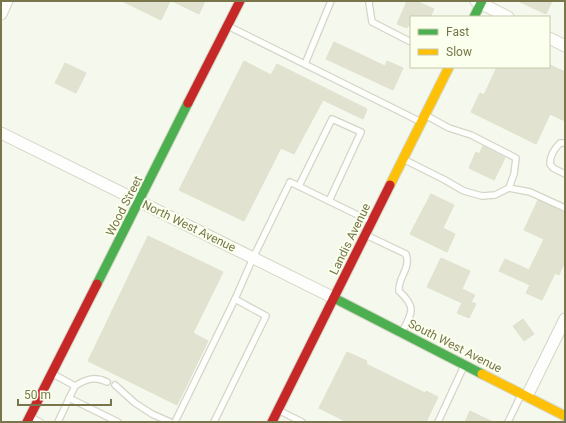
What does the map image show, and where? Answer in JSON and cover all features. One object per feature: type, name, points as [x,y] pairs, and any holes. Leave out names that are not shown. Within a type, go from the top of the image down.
[{"type":"street","points":[[1,14],[7,1]]},
{"type":"street","name":"Wood Street","points":[[28,420],[140,202],[240,1]]},
{"type":"street","points":[[474,16],[479,2],[506,16]]},
{"type":"street","points":[[550,38],[565,46]]},
{"type":"street","name":"Landis Avenue","points":[[272,422],[448,68]]},
{"type":"street","name":"North West Avenue","points":[[1,133],[334,298]]},
{"type":"street","name":"South West Avenue","points":[[334,298],[565,416]]},
{"type":"street","points":[[524,395],[565,319]]},
{"type":"lane","points":[[305,64],[331,1]]},
{"type":"lane","points":[[370,1],[372,22],[410,41]]},
{"type":"lane","points":[[228,26],[423,119],[471,135],[516,158],[514,174],[509,188]]},
{"type":"lane","points":[[299,186],[332,119],[361,132],[329,201]]},
{"type":"lane","points":[[565,143],[560,143],[555,148],[550,159],[550,164],[565,174]]},
{"type":"lane","points":[[403,159],[464,191],[482,196],[495,195],[509,188],[530,192],[565,208]]},
{"type":"lane","points":[[175,422],[290,182],[372,222]]},
{"type":"lane","points":[[366,235],[406,254],[408,264],[398,284],[399,291],[408,300],[411,309],[410,315],[401,332]]},
{"type":"lane","points":[[214,422],[266,316],[235,299]]},
{"type":"lane","points":[[438,422],[465,365]]},
{"type":"lane","points":[[52,373],[75,386]]},
{"type":"lane","points":[[58,422],[75,386],[85,379],[99,378],[107,382]]},
{"type":"lane","points":[[115,385],[152,414],[170,422]]},
{"type":"lane","points":[[508,422],[524,395]]},
{"type":"lane","points":[[69,398],[118,422]]},
{"type":"lane","points":[[278,410],[302,422]]},
{"type":"lane","points":[[28,420],[40,422]]},
{"type":"building","points":[[122,1],[170,1],[161,20]]},
{"type":"building","points":[[172,1],[205,1],[199,14]]},
{"type":"building","points":[[407,1],[416,1],[434,9],[430,16],[410,16],[410,26],[408,25],[407,28],[397,24]]},
{"type":"building","points":[[518,1],[552,1],[546,14]]},
{"type":"building","points":[[334,42],[385,66],[387,61],[403,68],[393,90],[326,59]]},
{"type":"building","points":[[244,61],[271,75],[277,64],[367,109],[363,119],[323,100],[294,154],[281,148],[244,221],[179,190]]},
{"type":"building","points":[[65,63],[86,73],[76,93],[55,83]]},
{"type":"building","points":[[550,65],[565,72],[565,121],[550,114],[536,144],[471,112],[480,93],[484,95],[497,68],[550,68]]},
{"type":"building","points":[[483,146],[505,158],[494,180],[469,168],[476,152],[479,154]]},
{"type":"building","points":[[431,194],[454,205],[443,228],[455,234],[447,252],[410,234]]},
{"type":"building","points":[[538,200],[565,213],[565,261],[559,275],[555,273],[542,300],[526,293],[530,285],[499,271],[505,259],[529,270],[544,239],[524,230]]},
{"type":"building","points":[[148,236],[223,272],[193,333],[208,341],[177,405],[88,361]]},
{"type":"building","points":[[441,258],[470,271],[462,289],[475,295],[471,302],[476,304],[469,318],[457,313],[462,303],[427,287]]},
{"type":"building","points":[[523,319],[534,334],[524,341],[513,326]]},
{"type":"building","points":[[347,352],[367,361],[366,364],[425,393],[426,391],[438,397],[426,422],[347,422],[319,408]]},
{"type":"building","points":[[470,411],[493,422],[465,422]]},
{"type":"traffic: fast","points":[[474,16],[482,1]]},
{"type":"traffic: fast","points":[[97,284],[188,103]]},
{"type":"traffic: fast","points":[[334,298],[482,374]]},
{"type":"traffic: slow","points":[[390,185],[448,68]]},
{"type":"traffic: slow","points":[[482,374],[565,416]]},
{"type":"traffic: jam","points":[[188,103],[240,1]]},
{"type":"traffic: jam","points":[[272,422],[390,185]]},
{"type":"traffic: jam","points":[[27,422],[97,284]]}]
